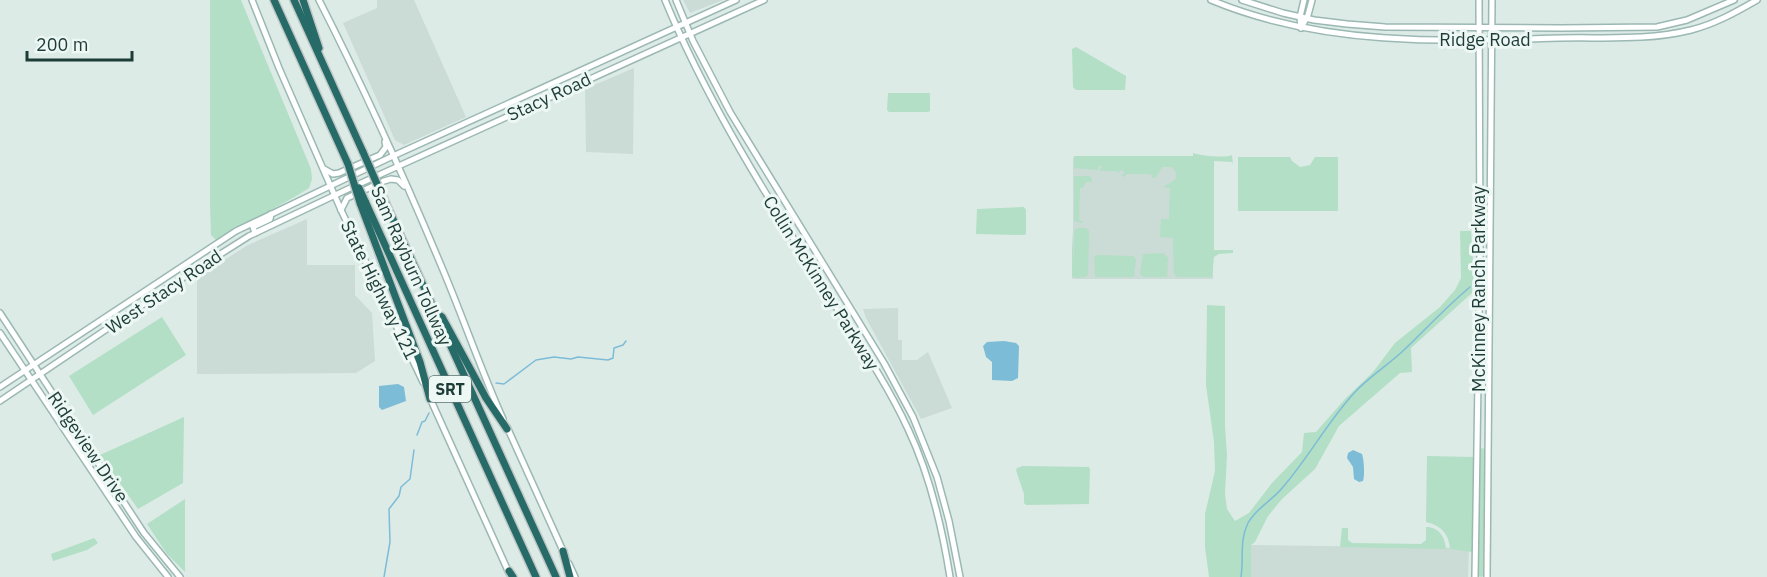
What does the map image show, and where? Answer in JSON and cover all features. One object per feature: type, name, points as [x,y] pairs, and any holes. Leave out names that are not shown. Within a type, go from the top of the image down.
[{"type":"highway","name":"Sam Rayburn Tollway","points":[[274,0],[347,162],[362,202],[536,577]]},
{"type":"highway","name":"Sam Rayburn Tollway","points":[[294,0],[556,577]]},
{"type":"highway","points":[[303,0],[327,74]]},
{"type":"highway","points":[[362,202],[420,362],[430,399]]},
{"type":"highway","points":[[433,310],[441,317],[486,398],[507,429]]},
{"type":"highway","points":[[563,551],[570,577]]},
{"type":"main road","name":"State Highway 121","points":[[252,0],[334,195],[511,575]]},
{"type":"main road","points":[[319,0],[408,189],[435,250],[484,376],[575,577]]},
{"type":"main road","name":"Collin McKinney Parkway","points":[[665,0],[698,75],[736,144],[874,366],[909,429],[933,501],[950,577]]},
{"type":"main road","name":"Collin McKinney Parkway","points":[[676,0],[730,112],[884,363],[913,417],[940,488],[960,577]]},
{"type":"main road","name":"Stacy Road","points":[[330,186],[736,0]]},
{"type":"main road","name":"Stacy Road","points":[[334,195],[764,0]]},
{"type":"main road","name":"Ridge Road","points":[[1211,0],[1230,8],[1301,28],[1329,33],[1460,40],[1652,37],[1705,26],[1757,0]]},
{"type":"main road","name":"Ridge Road","points":[[1242,0],[1300,17],[1347,24],[1492,28],[1657,27],[1687,20],[1734,0]]},
{"type":"main road","points":[[1301,28],[1300,17],[1304,0]]},
{"type":"main road","points":[[1301,28],[1307,18],[1312,0]]},
{"type":"main road","name":"McKinney Ranch Parkway","points":[[1475,577],[1480,251],[1479,0]]},
{"type":"main road","name":"McKinney Ranch Parkway","points":[[1487,577],[1492,0]]},
{"type":"main road","points":[[1460,40],[1472,45],[1479,55]]},
{"type":"main road","points":[[569,77],[573,87]]},
{"type":"main road","points":[[324,169],[333,174],[339,173],[380,155],[386,147],[385,140]]},
{"type":"main road","points":[[341,210],[347,198],[384,181],[398,180],[408,189]]},
{"type":"main road","name":"West Stacy Road","points":[[0,387],[230,234],[330,186]]},
{"type":"main road","name":"West Stacy Road","points":[[0,401],[228,248],[334,195]]},
{"type":"main road","points":[[255,233],[253,227],[270,219],[271,214]]},
{"type":"main road","points":[[175,270],[181,279]]},
{"type":"main road","name":"Ridgeview Drive","points":[[0,314],[136,520],[180,577]]},
{"type":"main road","name":"Ridgeview Drive","points":[[0,333],[144,548],[168,577]]},
{"type":"main road","points":[[128,524],[136,520]]},
{"type":"shaded area","points":[[377,0],[414,0],[466,117],[404,145],[395,140],[343,23],[377,8]]},
{"type":"shaded area","points":[[683,0],[723,0],[690,13]]},
{"type":"shaded area","points":[[634,68],[633,154],[586,152],[585,89]]},
{"type":"shaded area","points":[[1208,156],[1213,161],[1213,279],[1073,279],[1073,157]]},
{"type":"shaded area","points":[[307,219],[307,265],[355,265],[355,295],[372,313],[375,361],[356,373],[197,374],[197,281],[199,276],[248,245]]},
{"type":"shaded area","points":[[898,308],[898,340],[902,340],[902,360],[917,360],[928,352],[952,408],[921,419],[863,309]]},
{"type":"shaded area","points":[[1251,545],[1469,548],[1468,577],[1251,577]]},
{"type":"green space","points":[[210,0],[241,0],[311,169],[312,179],[309,188],[298,195],[216,240],[211,235],[210,205]]},
{"type":"green space","points":[[1076,47],[1126,76],[1125,90],[1076,90],[1073,87],[1072,49]]},
{"type":"green space","points":[[888,93],[930,93],[930,111],[889,112],[887,110]]},
{"type":"green space","points":[[1193,153],[1213,156],[1232,155],[1233,165],[1232,162],[1214,161],[1214,250],[1233,250],[1233,253],[1219,254],[1214,257],[1212,277],[1177,277],[1174,274],[1173,238],[1160,237],[1161,219],[1169,219],[1170,188],[1163,187],[1176,177],[1172,167],[1162,167],[1156,177],[1152,178],[1152,175],[1148,174],[1126,174],[1124,177],[1122,176],[1125,172],[1121,170],[1118,173],[1100,171],[1102,166],[1099,166],[1098,170],[1074,168],[1074,156],[1193,156]]},
{"type":"green space","points":[[1238,157],[1290,157],[1300,167],[1310,165],[1315,157],[1338,157],[1338,211],[1238,211]]},
{"type":"green space","points":[[1074,176],[1092,178],[1092,182],[1086,182],[1083,188],[1080,188],[1079,221],[1083,221],[1082,223],[1074,221]]},
{"type":"green space","points":[[1024,207],[1026,234],[976,234],[977,209]]},
{"type":"green space","points":[[1077,228],[1086,228],[1089,231],[1088,275],[1076,278],[1074,276],[1072,279],[1072,231],[1074,266],[1074,231]]},
{"type":"green space","points":[[1460,231],[1471,231],[1474,277],[1472,293],[1411,348],[1412,372],[1400,373],[1339,426],[1315,469],[1282,499],[1268,516],[1255,542],[1251,545],[1251,577],[1209,577],[1205,547],[1205,514],[1215,471],[1214,442],[1206,385],[1207,305],[1225,306],[1227,455],[1225,494],[1227,509],[1235,521],[1249,513],[1272,483],[1302,452],[1304,433],[1316,432],[1373,372],[1395,343],[1440,307],[1455,290],[1461,278]]},
{"type":"green space","points":[[1163,253],[1168,258],[1167,277],[1144,277],[1140,274],[1143,254]]},
{"type":"green space","points":[[1096,255],[1133,256],[1136,259],[1134,277],[1095,277],[1094,258]]},
{"type":"green space","points":[[162,317],[186,355],[93,415],[69,376]]},
{"type":"green space","points":[[184,417],[183,483],[138,509],[100,455]]},
{"type":"green space","points":[[1481,448],[1486,451],[1484,574],[1482,577],[1478,576],[1479,452]]},
{"type":"green space","points":[[1427,456],[1474,457],[1472,552],[1450,549],[1443,531],[1436,525],[1426,522]]},
{"type":"green space","points":[[1023,466],[1089,467],[1089,504],[1026,505],[1016,470]]},
{"type":"green space","points":[[185,499],[185,572],[167,554],[147,524]]},
{"type":"green space","points":[[1426,527],[1431,527],[1440,534],[1446,549],[1340,547],[1342,528],[1348,528],[1348,540],[1352,543],[1421,544],[1426,540]]},
{"type":"green space","points":[[94,538],[98,543],[87,550],[53,561],[51,554]]},
{"type":"water","points":[[987,342],[1016,343],[1019,346],[1018,378],[1012,381],[992,380],[992,362],[986,357],[983,346]]},
{"type":"water","points":[[398,384],[404,387],[406,401],[382,410],[379,407],[379,386]]},
{"type":"water","points":[[1353,450],[1362,454],[1363,481],[1359,482],[1354,479],[1353,467],[1347,458],[1348,453]]},
{"type":"waterway","points":[[1241,577],[1245,530],[1252,517],[1283,487],[1355,392],[1404,350],[1470,287]]},
{"type":"waterway","points":[[496,383],[504,384],[536,360],[554,357],[608,360],[613,358],[614,348],[623,345],[626,341]]},
{"type":"waterway","points":[[417,435],[422,422],[429,413]]},
{"type":"waterway","points":[[384,577],[390,542],[389,509],[399,496],[401,487],[410,479],[414,450]]}]
